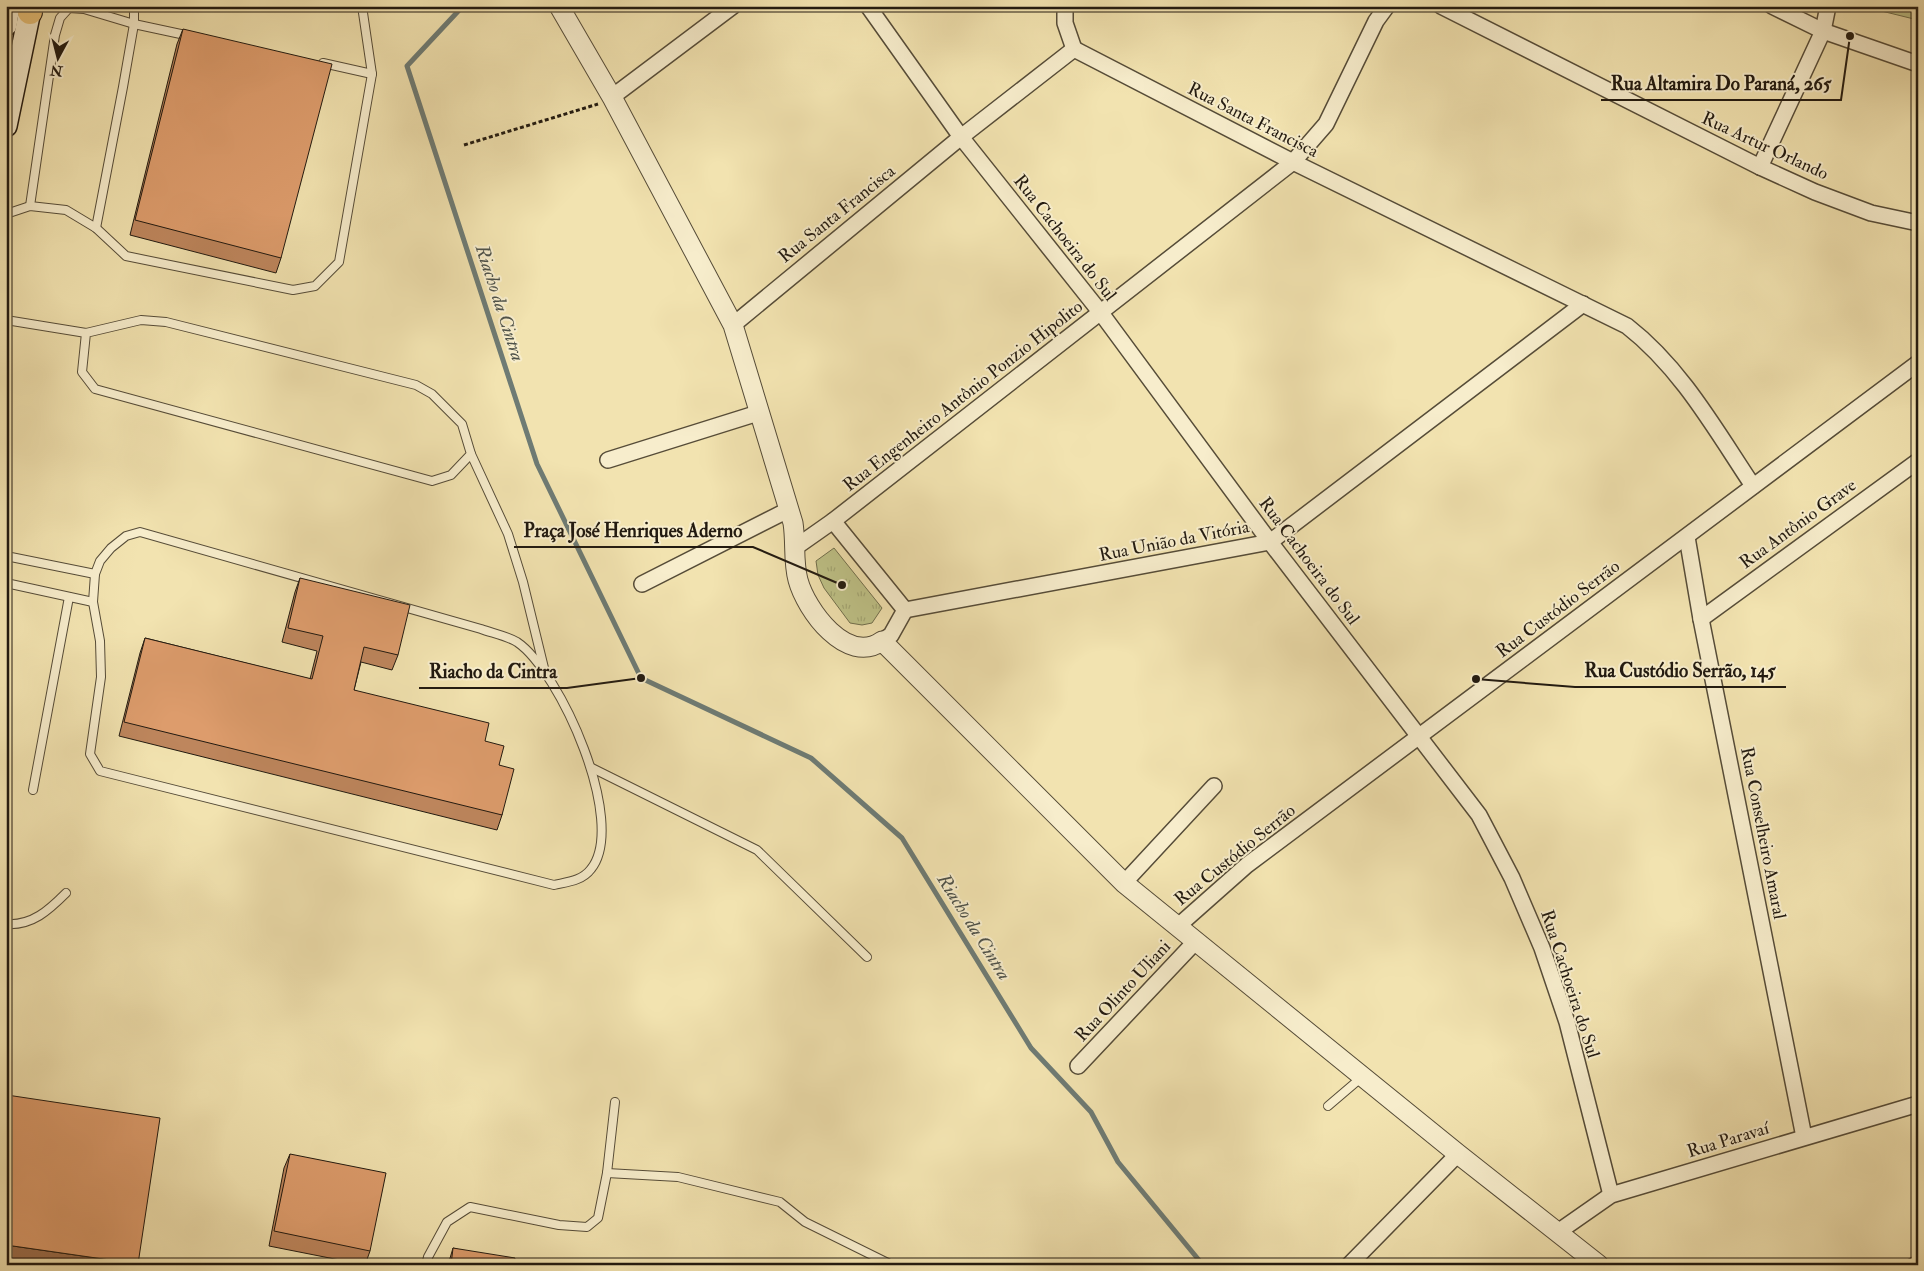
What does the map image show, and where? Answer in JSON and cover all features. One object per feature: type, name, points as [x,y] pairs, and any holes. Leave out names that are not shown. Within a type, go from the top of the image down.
[{"type":"main road","points":[[6,25],[25,8]]},
{"type":"main road","points":[[7,121],[25,8]]},
{"type":"main road","points":[[6,90],[7,121]]},
{"type":"street","points":[[559,6],[612,98],[733,325],[758,413],[793,523],[798,580],[809,605],[837,639],[861,647],[877,644],[891,635],[905,610],[833,521]]},
{"type":"street","points":[[612,98],[733,6]]},
{"type":"street","name":"Rua Cachoeira do Sul","points":[[868,6],[961,137],[1101,313],[1270,542],[1479,815],[1512,878],[1542,948],[1566,1022],[1611,1195]]},
{"type":"street","points":[[1065,6],[1066,23],[1074,49]]},
{"type":"street","name":"Rua Engenheiro Antônio Ponzio Hipolito","points":[[796,547],[833,521],[1293,162],[1326,124],[1376,21],[1386,6]]},
{"type":"street","name":"Rua Artur Orlando","points":[[1441,6],[1760,167],[1815,192],[1871,212],[1918,223]]},
{"type":"street","points":[[1772,6],[1823,31],[1918,64]]},
{"type":"street","points":[[1760,167],[1823,31],[1828,6]]},
{"type":"street","name":"Rua Santa Francisca","points":[[733,325],[961,137],[1074,49],[1293,162],[1627,326],[1663,358],[1688,390],[1753,486]]},
{"type":"street","name":"Rua União da Vitória","points":[[905,610],[1270,542],[1583,304]]},
{"type":"street","name":"Rua Custódio Serrão","points":[[1177,927],[1247,865],[1918,363]]},
{"type":"street","points":[[608,460],[758,413]]},
{"type":"street","name":"Rua Antônio Grave","points":[[1701,619],[1918,461]]},
{"type":"street","points":[[642,584],[788,510]]},
{"type":"street","name":"Rua Conselheiro Amaral","points":[[1687,537],[1701,619],[1804,1137]]},
{"type":"street","points":[[882,641],[1124,882],[1362,1077],[1600,1265]]},
{"type":"street","points":[[1124,882],[1214,786]]},
{"type":"street","name":"Rua Olinto Uliani","points":[[1078,1066],[1196,942]]},
{"type":"street","name":"Rua Paravaí","points":[[1558,1232],[1611,1195],[1918,1104]]},
{"type":"street","points":[[1349,1265],[1458,1154]]},
{"type":"lane","points":[[96,228],[134,24],[134,6]]},
{"type":"lane","points":[[6,214],[30,206],[66,210],[96,228],[126,256],[293,290],[315,286],[339,262],[372,74],[362,6]]},
{"type":"lane","points":[[30,206],[55,35],[60,18],[69,8],[84,9],[134,24],[200,38]]},
{"type":"lane","points":[[315,62],[372,74]]},
{"type":"lane","points":[[6,320],[86,333],[141,320],[166,322],[416,385],[432,394],[462,424],[470,454],[508,534],[523,582],[544,670],[575,727],[592,768],[600,814],[600,846],[592,868],[584,877],[554,885],[100,771],[90,754],[101,676],[100,642],[93,602],[95,574],[100,561],[110,548],[126,536],[140,532],[481,629],[516,641],[544,670]]},
{"type":"lane","points":[[86,333],[82,372],[95,388],[432,481],[451,475],[470,454]]},
{"type":"lane","points":[[6,556],[95,574]]},
{"type":"lane","points":[[6,583],[93,602]]},
{"type":"lane","points":[[33,790],[69,597]]},
{"type":"lane","points":[[592,768],[757,850],[867,956]]},
{"type":"lane","points":[[6,924],[16,925],[43,916],[66,893]]},
{"type":"lane","points":[[1328,1106],[1362,1077]]},
{"type":"lane","points":[[426,1265],[428,1257],[447,1222],[470,1207],[559,1225],[587,1227],[598,1218],[607,1173],[615,1102]]},
{"type":"lane","points":[[607,1173],[678,1177],[780,1202],[805,1222],[892,1265]]},
{"type":"path","points":[[464,145],[612,98]]},
{"type":"green space","points":[[1861,6],[1918,6],[1918,20]]},
{"type":"green space","points":[[834,548],[882,608],[872,623],[862,625],[850,623],[824,588],[818,575],[816,561]]},
{"type":"building","points":[[183,29],[332,64],[281,258],[135,220]]},
{"type":"building","points":[[300,578],[410,605],[398,655],[364,647],[354,690],[489,723],[485,741],[504,746],[499,765],[514,769],[502,815],[124,722],[145,638],[312,679],[323,636],[288,628]]},
{"type":"building","points":[[7,1095],[160,1118],[138,1264],[6,1245]]},
{"type":"building","points":[[290,1154],[386,1173],[370,1251],[274,1231]]},
{"type":"building","points":[[453,1248],[515,1258],[514,1265],[451,1265]]},
{"type":"waterway","name":"Riacho da Cintra","points":[[463,6],[407,66],[537,464],[641,678],[811,758],[902,838],[1031,1048],[1091,1112],[1118,1162],[1203,1265]]},
{"type":"place","name":"Rua Altamira Do Paraná, 265","points":[[1850,36]]},
{"type":"place","name":"Praça José Henriques Aderno","points":[[842,585]]},
{"type":"place","name":"Riacho da Cintra","points":[[641,678]]},
{"type":"place","name":"Rua Custódio Serrão, 145","points":[[1476,679]]}]
